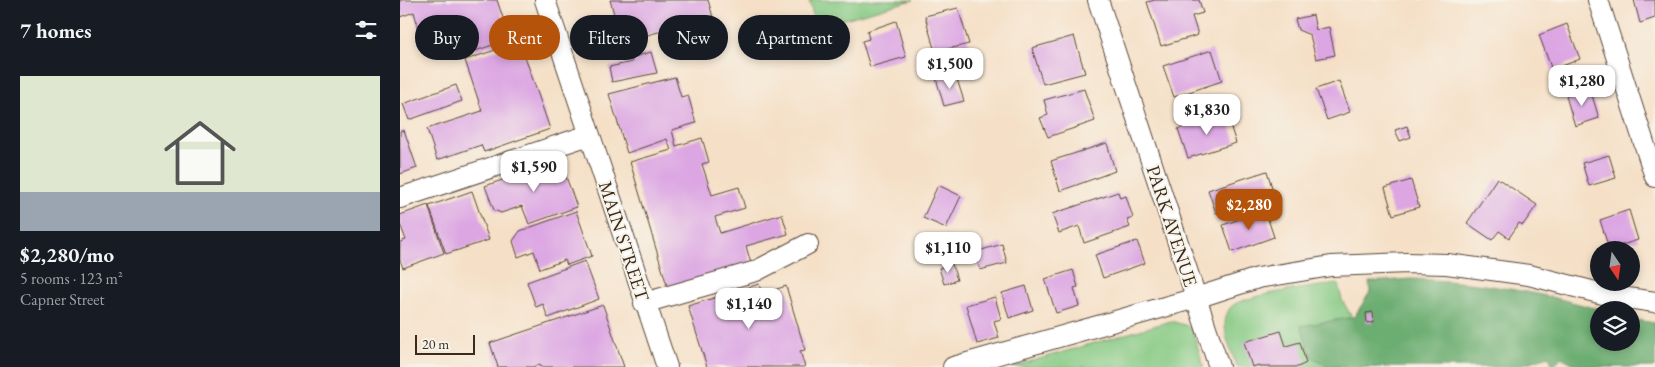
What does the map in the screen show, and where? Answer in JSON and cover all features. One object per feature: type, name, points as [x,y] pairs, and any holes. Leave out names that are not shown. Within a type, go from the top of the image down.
[{"type":"street","name":"MAIN STREET","points":[[545,0],[667,367]]},
{"type":"street","name":"PARK AVENUE","points":[[1098,0],[1219,367]]},
{"type":"street","points":[[1598,0],[1655,177]]},
{"type":"street","points":[[400,198],[589,135]]},
{"type":"street","points":[[644,302],[756,271],[808,244]]},
{"type":"street","points":[[953,367],[1268,276],[1331,266],[1407,263],[1447,264],[1529,275],[1607,295],[1655,302]]},
{"type":"green space","points":[[809,0],[913,0],[850,18],[850,15],[813,15]]},
{"type":"green space","points":[[1411,279],[1459,282],[1507,288],[1590,307],[1590,351],[1640,351],[1640,320],[1655,323],[1655,367],[1580,367],[1561,357],[1553,367],[1549,356],[1513,367],[1329,367],[1311,356],[1301,326],[1354,317],[1370,292],[1369,282]]},
{"type":"green space","points":[[1338,284],[1342,300],[1381,367],[1237,367],[1225,330],[1227,315],[1230,308],[1236,303],[1263,295]]},
{"type":"green space","points":[[1171,321],[1191,327],[1204,367],[1011,367]]},
{"type":"building","points":[[400,0],[497,0],[502,15],[489,15],[489,46],[479,50],[479,15],[415,16],[414,12],[400,17]]},
{"type":"building","points":[[610,0],[708,0],[712,15],[658,15],[658,32],[648,35],[648,15],[614,15]]},
{"type":"building","points":[[1155,0],[1199,0],[1203,13],[1192,16],[1198,35],[1161,46],[1147,2]]},
{"type":"building","points":[[1634,0],[1655,0],[1655,18],[1640,23]]},
{"type":"building","points":[[958,8],[969,44],[935,52],[925,16]]},
{"type":"building","points":[[1313,15],[1316,30],[1329,27],[1335,55],[1316,59],[1310,35],[1298,30],[1295,19]]},
{"type":"building","points":[[896,21],[906,57],[870,67],[862,41],[869,39],[867,31]]},
{"type":"building","points":[[1567,24],[1580,59],[1552,70],[1539,35]]},
{"type":"building","points":[[1074,36],[1085,73],[1043,84],[1032,48]]},
{"type":"building","points":[[1212,50],[1222,81],[1174,97],[1163,66]]},
{"type":"building","points":[[489,52],[489,60],[526,60],[550,129],[484,152],[481,145],[437,160],[427,129],[482,111],[465,60],[479,60],[479,55]]},
{"type":"building","points":[[651,52],[657,73],[612,82],[609,67],[632,62],[632,60],[648,60],[648,53]]},
{"type":"building","points":[[955,73],[964,101],[944,106],[936,78]]},
{"type":"building","points":[[675,77],[681,97],[688,95],[696,123],[672,130],[676,146],[702,138],[709,162],[702,164],[712,195],[739,187],[745,208],[715,217],[720,233],[782,214],[788,234],[746,246],[752,267],[669,292],[630,162],[671,150],[667,139],[627,153],[609,94]]},
{"type":"building","points":[[1339,81],[1350,112],[1327,120],[1316,89]]},
{"type":"building","points":[[456,85],[462,101],[409,120],[403,104]]},
{"type":"building","points":[[1084,89],[1095,121],[1048,137],[1040,118],[1048,115],[1044,100]]},
{"type":"building","points":[[1590,89],[1599,118],[1575,126],[1566,96]]},
{"type":"building","points":[[1226,113],[1236,143],[1188,158],[1178,129]]},
{"type":"building","points":[[1407,126],[1411,137],[1400,141],[1395,130]]},
{"type":"building","points":[[404,130],[417,168],[400,174],[400,131]]},
{"type":"building","points":[[1107,143],[1115,171],[1060,191],[1051,161]]},
{"type":"building","points":[[1609,155],[1616,178],[1589,186],[1582,163]]},
{"type":"building","points":[[560,160],[577,207],[529,224],[522,206],[501,213],[494,210],[485,186]]},
{"type":"building","points":[[1267,171],[1274,194],[1216,213],[1208,190]]},
{"type":"building","points":[[1497,178],[1537,205],[1523,225],[1519,223],[1509,238],[1499,231],[1492,240],[1467,223]]},
{"type":"building","points":[[1411,180],[1419,207],[1393,215],[1385,188]]},
{"type":"building","points":[[938,185],[961,196],[946,228],[923,218]]},
{"type":"building","points":[[472,191],[489,240],[446,254],[429,206]]},
{"type":"building","points":[[1118,192],[1120,198],[1126,196],[1133,218],[1127,220],[1130,227],[1084,243],[1079,226],[1059,233],[1052,214]]},
{"type":"building","points":[[428,205],[444,253],[403,268],[400,260],[400,242],[406,240],[400,224],[400,215]]},
{"type":"building","points":[[1265,210],[1274,237],[1232,252],[1223,225]]},
{"type":"building","points":[[1629,210],[1638,240],[1607,241],[1600,220]]},
{"type":"building","points":[[576,211],[592,256],[567,265],[565,260],[540,269],[534,251],[518,257],[513,241],[520,231]]},
{"type":"building","points":[[1137,241],[1145,263],[1103,278],[1095,255]]},
{"type":"building","points":[[1002,244],[1007,263],[980,270],[975,252]]},
{"type":"building","points":[[585,261],[599,299],[548,318],[543,304],[536,307],[527,282]]},
{"type":"building","points":[[952,264],[957,280],[944,284],[939,268]]},
{"type":"building","points":[[1073,270],[1078,287],[1074,288],[1079,306],[1056,313],[1045,279]]},
{"type":"building","points":[[759,284],[762,294],[786,286],[805,350],[800,351],[805,367],[707,367],[688,306]]},
{"type":"building","points":[[1026,286],[1033,310],[1009,318],[1002,293]]},
{"type":"building","points":[[995,297],[1001,319],[994,321],[999,338],[977,344],[966,305]]},
{"type":"building","points":[[603,305],[624,367],[541,367],[540,364],[533,367],[498,367],[490,343]]},
{"type":"building","points":[[1373,312],[1374,322],[1367,323],[1366,313]]},
{"type":"building","points":[[1281,331],[1286,346],[1300,342],[1306,363],[1298,367],[1260,367],[1259,365],[1252,367],[1244,342]]}]
